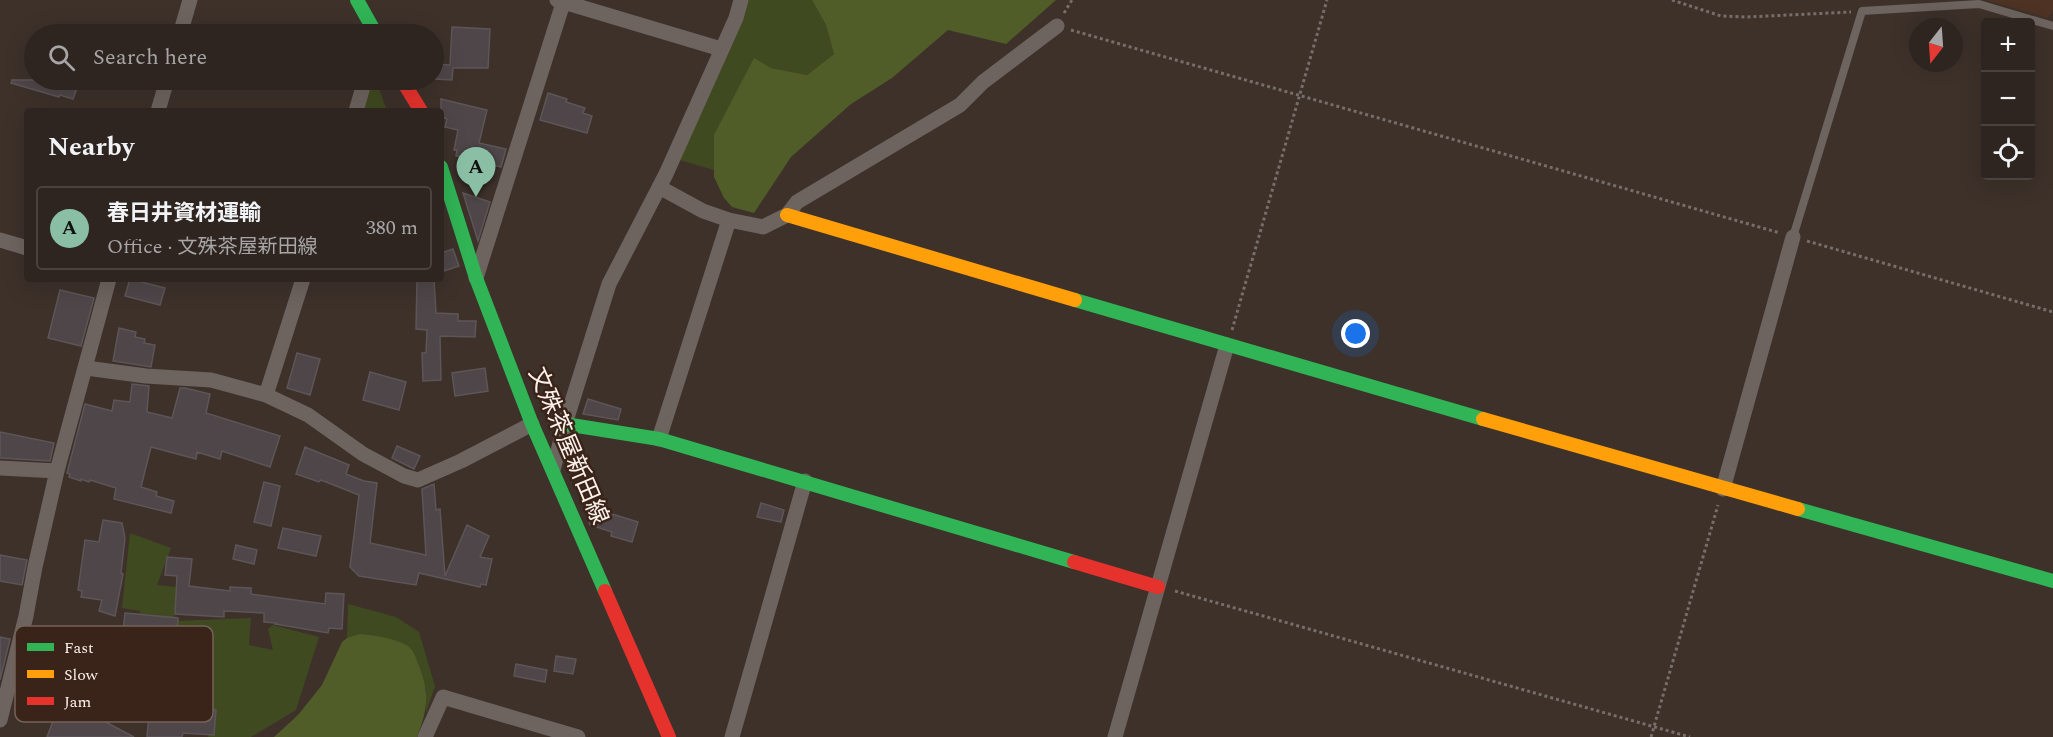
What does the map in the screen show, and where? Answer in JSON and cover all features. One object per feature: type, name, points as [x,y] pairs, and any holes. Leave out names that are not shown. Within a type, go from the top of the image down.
[{"type":"street","points":[[183,24],[190,0]]},
{"type":"street","points":[[357,0],[370,24]]},
{"type":"street","points":[[553,470],[609,284],[666,174],[736,18],[741,0]]},
{"type":"street","points":[[476,278],[562,1],[721,49]]},
{"type":"street","points":[[659,187],[703,211],[729,220],[763,227],[787,215],[798,202],[960,105],[983,82],[1057,26]]},
{"type":"street","points":[[159,108],[164,90]]},
{"type":"street","points":[[357,108],[362,90]]},
{"type":"street","points":[[408,90],[419,108]]},
{"type":"street","name":"文殊茶屋新田線","points":[[444,177],[476,278],[532,424],[669,737]]},
{"type":"street","points":[[787,215],[1129,318],[1723,489],[2053,581]]},
{"type":"street","points":[[659,439],[729,220]]},
{"type":"street","points":[[1723,489],[1793,237]]},
{"type":"street","points":[[0,240],[24,247]]},
{"type":"street","points":[[24,626],[57,471],[108,282]]},
{"type":"street","points":[[266,395],[302,282]]},
{"type":"street","points":[[1115,737],[1227,345]]},
{"type":"street","points":[[86,368],[146,376],[211,380],[266,395],[308,415],[363,454],[404,476],[418,480],[461,461],[532,424]]},
{"type":"street","points":[[565,424],[659,439],[1158,586]]},
{"type":"street","points":[[0,468],[57,471]]},
{"type":"street","points":[[732,737],[805,481]]},
{"type":"street","points":[[0,720],[15,660]]},
{"type":"street","points":[[426,737],[443,698],[578,737]]},
{"type":"lane","points":[[1793,237],[1862,11],[1978,4],[2053,26]]},
{"type":"path","points":[[1227,345],[1328,0]]},
{"type":"path","points":[[1672,0],[1721,16],[1747,17],[1862,11]]},
{"type":"path","points":[[1057,26],[2053,312]]},
{"type":"path","points":[[1652,737],[1723,489]]},
{"type":"path","points":[[1158,586],[1690,737]]},
{"type":"shaded area","points":[[1986,0],[2053,0],[2053,11],[2048,18]]},
{"type":"green space","points":[[746,0],[812,0],[826,25],[834,54],[807,75],[771,68],[714,135],[714,170],[680,160]]},
{"type":"green space","points":[[812,0],[1056,0],[1006,44],[948,30],[892,78],[851,104],[791,157],[754,213],[732,207],[724,198],[714,177],[714,135],[754,58],[771,68],[807,75],[834,54],[826,25]]},
{"type":"green space","points":[[369,90],[380,90],[386,108],[363,108]]},
{"type":"green space","points":[[130,533],[171,548],[157,585],[177,587],[174,621],[251,618],[249,645],[273,650],[268,629],[273,625],[319,637],[296,710],[251,737],[208,737],[210,722],[213,722],[213,626],[140,626],[140,611],[122,608]]},
{"type":"green space","points":[[348,604],[396,617],[419,632],[435,686],[426,713],[426,688],[359,634],[347,638]]},
{"type":"green space","points":[[359,634],[378,636],[405,644],[414,653],[426,692],[425,709],[417,737],[274,737],[298,715],[322,685],[342,642]]},
{"type":"building","points":[[452,27],[490,29],[488,68],[453,68],[452,80],[444,80],[444,65],[450,65]]},
{"type":"building","points":[[12,80],[24,80],[24,87],[11,83]]},
{"type":"building","points":[[35,90],[76,90],[73,99],[60,95],[59,97]]},
{"type":"building","points":[[548,93],[585,108],[583,113],[592,116],[587,133],[540,120]]},
{"type":"building","points":[[441,99],[487,110],[479,143],[506,149],[501,167],[456,156],[457,150],[454,150],[458,130],[445,127],[447,119],[444,118],[444,108],[441,108]]},
{"type":"building","points":[[463,193],[490,202],[478,241]]},
{"type":"building","points":[[453,249],[459,266],[444,271],[444,252]]},
{"type":"building","points":[[129,282],[142,282],[165,288],[160,305],[125,296]]},
{"type":"building","points":[[417,282],[434,282],[436,313],[458,314],[458,321],[476,321],[475,337],[440,336],[441,380],[423,381],[422,353],[426,353],[427,330],[416,329]]},
{"type":"building","points":[[60,290],[94,298],[81,346],[48,338]]},
{"type":"building","points":[[119,328],[136,332],[135,337],[145,339],[144,343],[155,345],[151,367],[113,361]]},
{"type":"building","points":[[297,353],[320,359],[310,395],[287,388]]},
{"type":"building","points":[[485,368],[488,391],[455,396],[452,373]]},
{"type":"building","points":[[370,372],[406,382],[399,410],[363,400]]},
{"type":"building","points":[[132,384],[149,386],[147,412],[172,418],[180,388],[185,388],[210,394],[206,413],[280,436],[270,467],[222,451],[220,459],[197,452],[196,459],[151,447],[141,487],[157,492],[156,496],[174,501],[171,513],[114,499],[116,488],[90,480],[89,482],[81,479],[81,481],[69,477],[70,474],[67,473],[85,404],[112,411],[114,400],[130,402]]},
{"type":"building","points":[[588,399],[621,409],[618,420],[583,414]]},
{"type":"building","points":[[0,432],[54,443],[50,461],[0,458]]},
{"type":"building","points":[[397,446],[420,456],[414,469],[392,458]]},
{"type":"building","points":[[305,447],[349,465],[346,474],[377,483],[370,543],[426,555],[422,489],[434,484],[436,510],[440,509],[445,576],[467,525],[489,536],[480,557],[492,559],[486,585],[481,584],[480,587],[419,573],[416,585],[359,576],[350,567],[359,495],[321,480],[319,482],[296,474]]},
{"type":"building","points":[[264,482],[280,486],[271,526],[254,522]]},
{"type":"building","points":[[761,503],[784,510],[781,522],[757,517]]},
{"type":"building","points":[[593,508],[638,522],[632,542],[611,536],[612,532],[590,525]]},
{"type":"building","points":[[103,520],[122,523],[125,538],[121,573],[123,574],[115,616],[99,611],[102,600],[81,597],[82,591],[78,590],[85,540],[99,542]]},
{"type":"building","points":[[283,528],[321,536],[316,556],[278,548]]},
{"type":"building","points":[[236,545],[257,550],[254,564],[233,559]]},
{"type":"building","points":[[0,555],[27,560],[22,585],[0,581]]},
{"type":"building","points":[[167,557],[192,559],[189,586],[230,591],[230,587],[251,588],[251,594],[325,604],[326,593],[344,594],[342,629],[329,628],[328,633],[264,622],[264,613],[224,611],[224,617],[175,614],[177,576],[165,575]]},
{"type":"building","points":[[125,613],[178,618],[178,626],[124,626]]},
{"type":"building","points":[[0,637],[10,639],[0,680]]},
{"type":"building","points":[[556,656],[576,659],[573,674],[554,671]]},
{"type":"building","points":[[516,664],[547,670],[545,682],[514,676]]},
{"type":"building","points":[[213,710],[216,710],[214,735],[183,733],[182,737],[147,737],[148,722],[213,722]]},
{"type":"building","points":[[53,722],[106,722],[134,737],[47,737]]},
{"type":"traffic: fast","points":[[357,0],[370,24]]},
{"type":"traffic: fast","points":[[444,177],[476,278],[532,424],[605,591]]},
{"type":"traffic: fast","points":[[1075,300],[1483,419]]},
{"type":"traffic: fast","points":[[565,424],[659,439],[1074,562]]},
{"type":"traffic: fast","points":[[1798,509],[2053,581]]},
{"type":"traffic: slow","points":[[787,215],[1075,300]]},
{"type":"traffic: slow","points":[[1483,419],[1798,509]]},
{"type":"traffic: jam","points":[[408,90],[419,108]]},
{"type":"traffic: jam","points":[[1074,562],[1158,587]]},
{"type":"traffic: jam","points":[[605,591],[669,737]]},
{"type":"place","name":"春日井資材運輸","points":[[476,197]]}]
